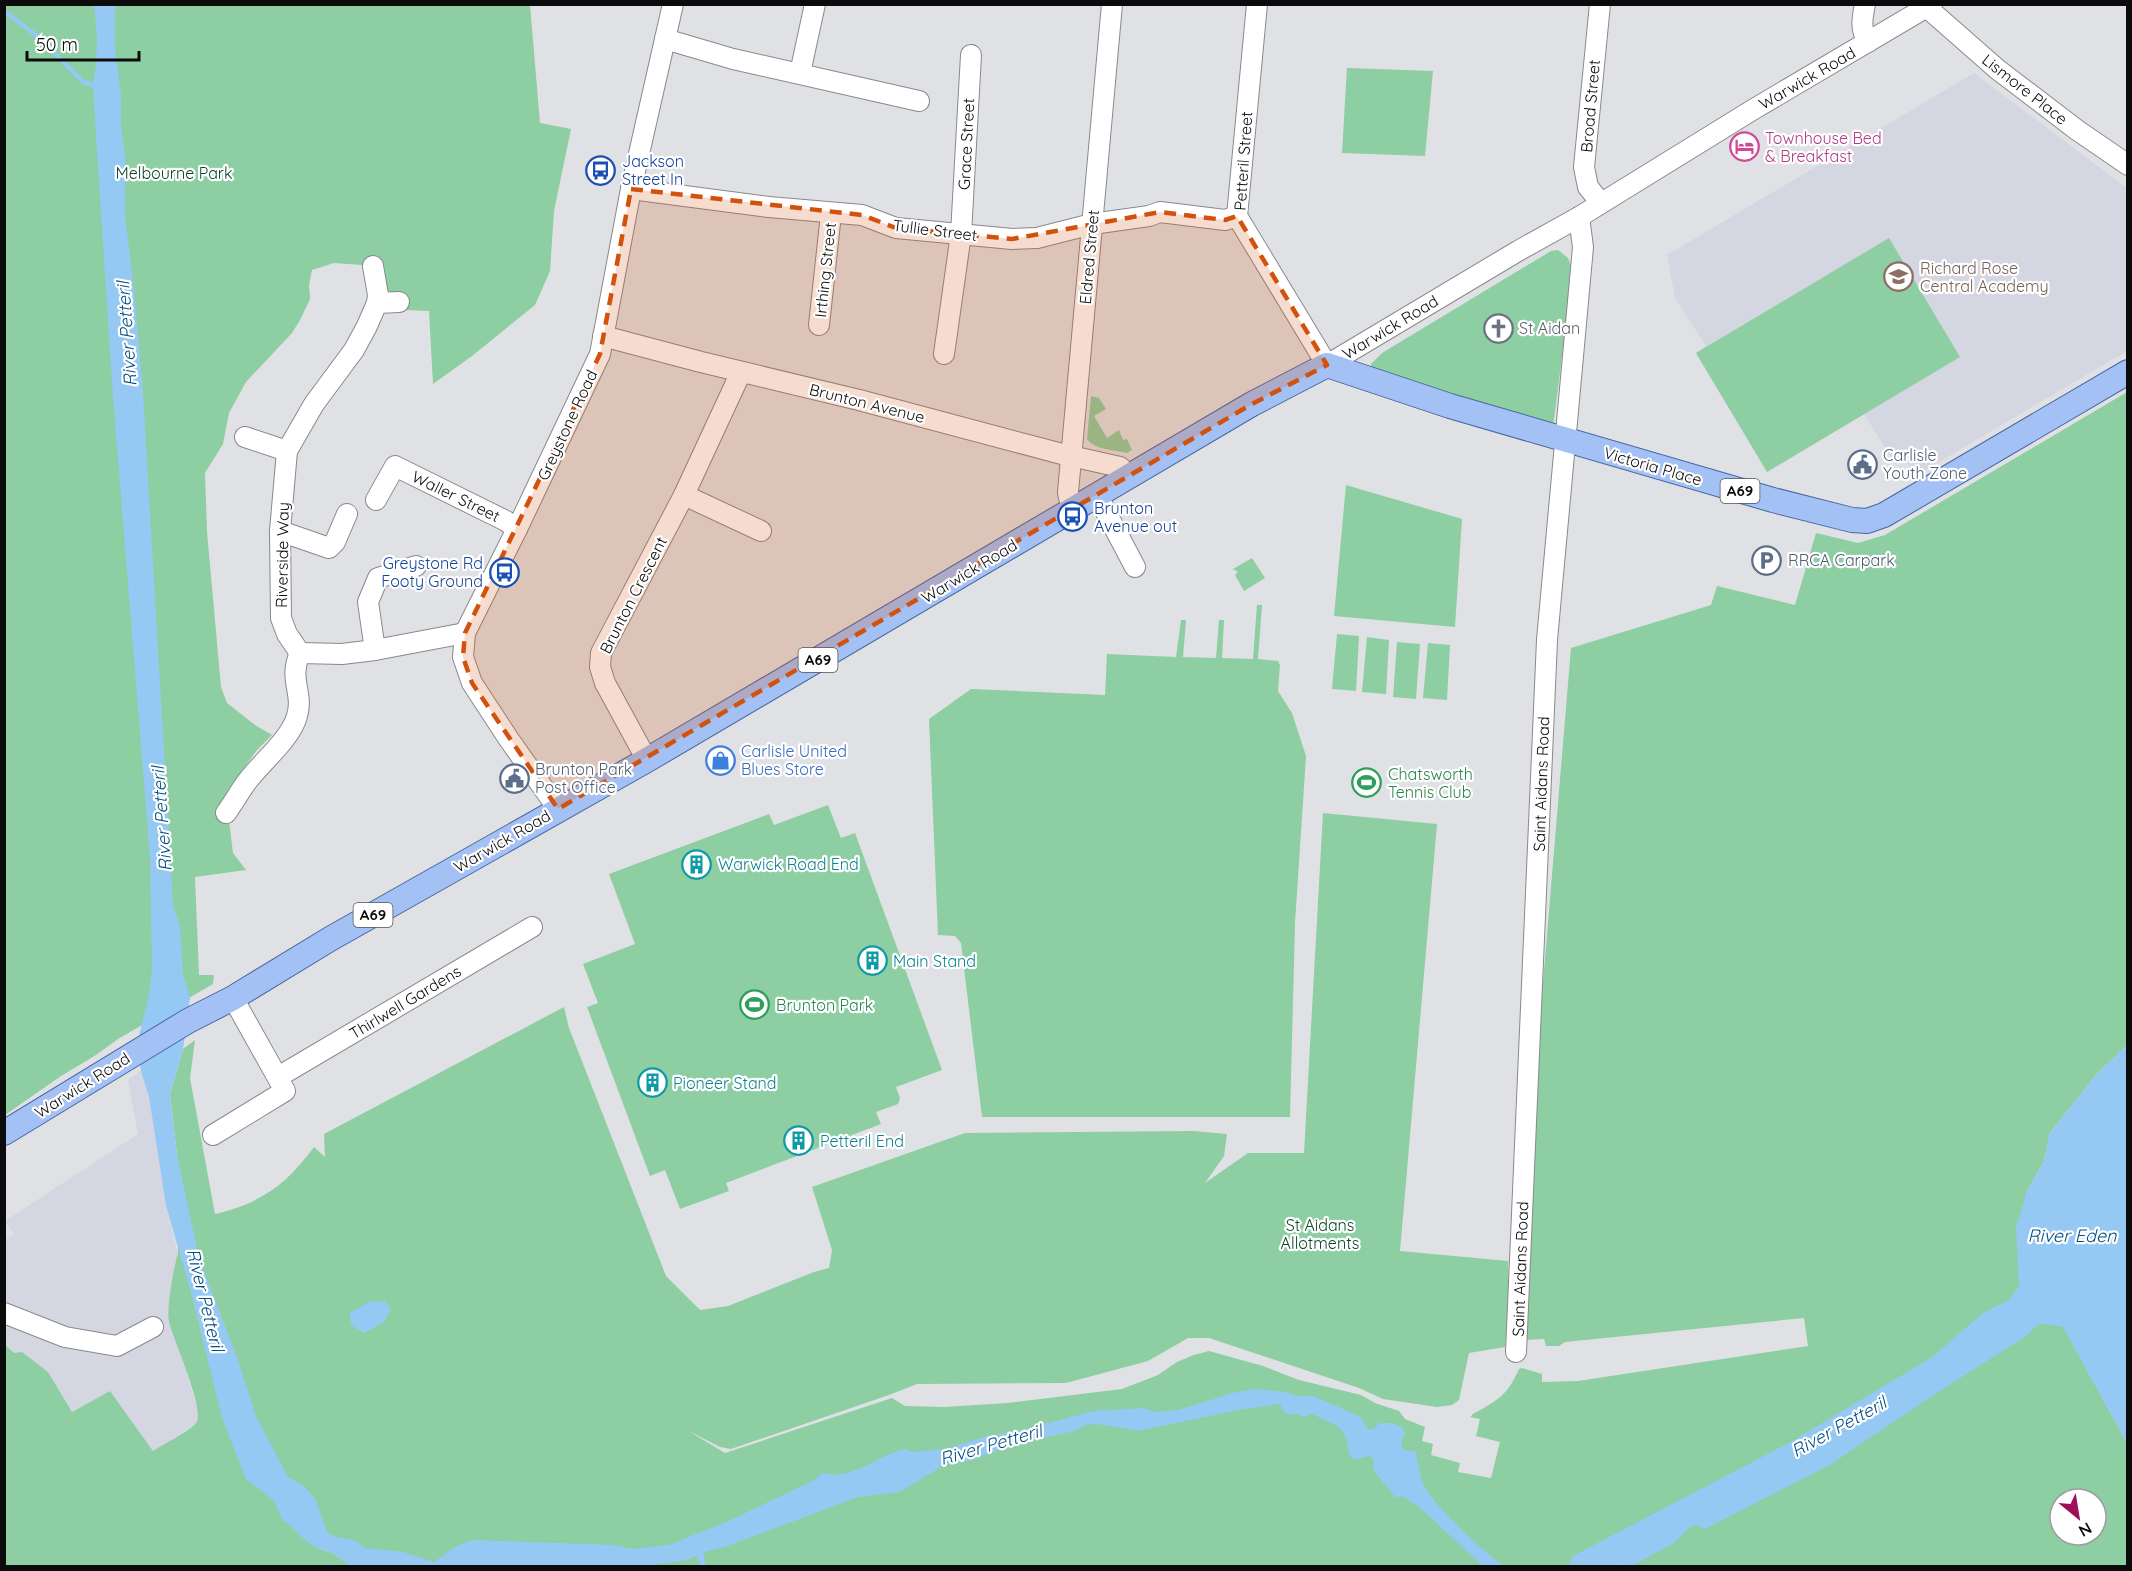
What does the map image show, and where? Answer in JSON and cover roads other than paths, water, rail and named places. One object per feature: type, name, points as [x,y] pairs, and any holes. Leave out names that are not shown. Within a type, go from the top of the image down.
[{"type":"main road","name":"Victoria Place","points":[[1327,365],[1566,441],[1784,503],[1852,520],[1867,521],[1884,515],[2127,372]]},
{"type":"main road","name":"Warwick Road","points":[[4,1133],[188,1021],[233,998],[330,939],[647,760],[1252,404],[1327,365]]},
{"type":"street","name":"Greystone Road","points":[[558,809],[472,683],[463,657],[465,633],[600,354],[631,189],[673,4]]},
{"type":"street","points":[[800,73],[815,4]]},
{"type":"street","name":"Eldred Street","points":[[1075,507],[1069,498],[1071,456],[1112,4]]},
{"type":"street","name":"Petteril Street","points":[[1257,4],[1237,216],[1327,365]]},
{"type":"street","name":"Broad Street","points":[[1600,4],[1584,166],[1588,187],[1600,203]]},
{"type":"street","points":[[1865,4],[1862,24],[1863,34],[1868,42]]},
{"type":"street","name":"Warwick Road","points":[[1327,365],[1579,217],[1927,6]]},
{"type":"street","name":"Lismore Place","points":[[1927,6],[1997,69],[2127,165]]},
{"type":"street","points":[[665,39],[733,59],[919,101]]},
{"type":"street","name":"Grace Street","points":[[944,354],[961,234],[971,55]]},
{"type":"street","name":"Tullie Street","points":[[631,189],[831,214],[862,215],[896,228],[1024,239],[1161,212],[1226,220],[1237,216]]},
{"type":"street","name":"Irthing Street","points":[[819,325],[831,214]]},
{"type":"street","name":"Saint Aidans Road","points":[[1516,1352],[1547,640],[1583,247],[1579,217]]},
{"type":"street","points":[[373,266],[378,294],[377,303],[399,302]]},
{"type":"street","name":"Riverside Way","points":[[300,653],[287,634],[281,618],[280,531],[287,451],[314,405],[354,350],[377,303]]},
{"type":"street","name":"Brunton Avenue","points":[[603,336],[1120,467],[1128,476]]},
{"type":"street","name":"Brunton Crescent","points":[[647,760],[605,683],[600,667],[601,653],[684,495],[741,372]]},
{"type":"street","points":[[245,437],[287,451]]},
{"type":"street","name":"Waller Street","points":[[376,500],[395,466],[506,521],[517,529]]},
{"type":"street","points":[[684,495],[761,531]]},
{"type":"street","points":[[1097,495],[1135,567]]},
{"type":"street","points":[[280,531],[329,548],[335,542],[347,514]]},
{"type":"street","points":[[375,651],[368,602],[378,578],[416,566]]},
{"type":"street","points":[[226,813],[248,780],[290,732],[297,719],[299,708],[294,671],[300,653],[342,654],[375,651],[465,633]]},
{"type":"street","name":"Thirlwell Gardens","points":[[278,1077],[532,927]]},
{"type":"street","points":[[213,1135],[285,1091],[233,998]]},
{"type":"street","points":[[4,1313],[65,1337],[117,1346],[153,1327]]},
{"type":"water","points":[[94,5],[115,5],[115,48],[125,156],[125,215],[143,393],[173,906],[180,926],[183,974],[190,998],[183,1049],[170,1094],[177,1155],[199,1258],[238,1360],[256,1416],[288,1477],[305,1487],[316,1500],[327,1532],[336,1537],[354,1540],[365,1548],[403,1552],[434,1562],[456,1546],[472,1540],[613,1545],[632,1549],[669,1545],[731,1520],[814,1480],[822,1473],[850,1472],[898,1451],[945,1449],[988,1436],[1019,1431],[1093,1411],[1143,1408],[1156,1412],[1178,1410],[1233,1393],[1255,1389],[1285,1392],[1297,1396],[1313,1396],[1361,1417],[1368,1429],[1373,1429],[1380,1423],[1392,1423],[1402,1427],[1405,1433],[1401,1444],[1404,1450],[1415,1451],[1421,1478],[1430,1495],[1462,1530],[1505,1566],[1483,1566],[1419,1507],[1402,1496],[1396,1498],[1374,1471],[1373,1459],[1369,1456],[1353,1460],[1349,1454],[1345,1436],[1338,1427],[1312,1413],[1305,1417],[1285,1414],[1280,1404],[1238,1410],[1138,1431],[1097,1424],[1085,1425],[1075,1431],[1010,1445],[972,1460],[946,1464],[900,1492],[858,1497],[725,1547],[704,1552],[705,1566],[701,1566],[696,1556],[677,1562],[645,1566],[351,1566],[333,1553],[313,1546],[283,1521],[274,1501],[246,1479],[222,1418],[191,1292],[166,1206],[149,1097],[141,1071],[137,1044],[149,995],[152,968],[150,858],[113,397],[93,85],[97,35]]},
{"type":"water","name":"River Eden","points":[[2127,1045],[2127,1443],[2063,1327],[2040,1323],[2026,1336],[1830,1465],[1705,1529],[1697,1525],[1689,1528],[1674,1543],[1632,1566],[1583,1566],[1795,1455],[1861,1417],[1940,1368],[1991,1324],[2019,1286],[2016,1228],[2027,1191],[2044,1161],[2050,1133],[2096,1075]]},
{"type":"water","points":[[385,1301],[391,1309],[384,1322],[364,1333],[351,1325],[350,1313],[369,1302]]},
{"type":"waterway","points":[[4,11],[40,38],[83,82],[99,85]]},
{"type":"waterway","name":"River Petteril","points":[[1583,1566],[1795,1455],[1940,1368],[1991,1324],[2023,1308]]},
{"type":"place","name":"Townhouse Bed & Breakfast","points":[[1744,147]]},
{"type":"place","name":"Jackson Street In","points":[[601,170]]},
{"type":"place","name":"Richard Rose Central Academy","points":[[1899,277]]},
{"type":"place","name":"St Aidan","points":[[1498,328]]},
{"type":"place","name":"Carlisle Youth Zone","points":[[1862,464]]},
{"type":"place","name":"Brunton Avenue out","points":[[1073,517]]},
{"type":"place","name":"RRCA Carpark","points":[[1767,560]]},
{"type":"place","name":"Greystone Rd Footy Ground","points":[[504,572]]},
{"type":"place","name":"Carlisle United Blues Store","points":[[720,760]]},
{"type":"place","name":"Brunton Park Post Office","points":[[514,778]]},
{"type":"place","name":"Chatsworth Tennis Club","points":[[1367,783]]},
{"type":"place","name":"Warwick Road End","points":[[697,864]]},
{"type":"place","name":"Main Stand","points":[[872,961]]},
{"type":"place","name":"Brunton Park","points":[[755,1005]]},
{"type":"place","name":"Pioneer Stand","points":[[652,1083]]},
{"type":"place","name":"Petteril End","points":[[799,1141]]},
{"type":"park label","name":"Melbourne Park","points":[[174,173]]},
{"type":"park label","name":"St Aidans Allotments","points":[[1320,1234]]}]
